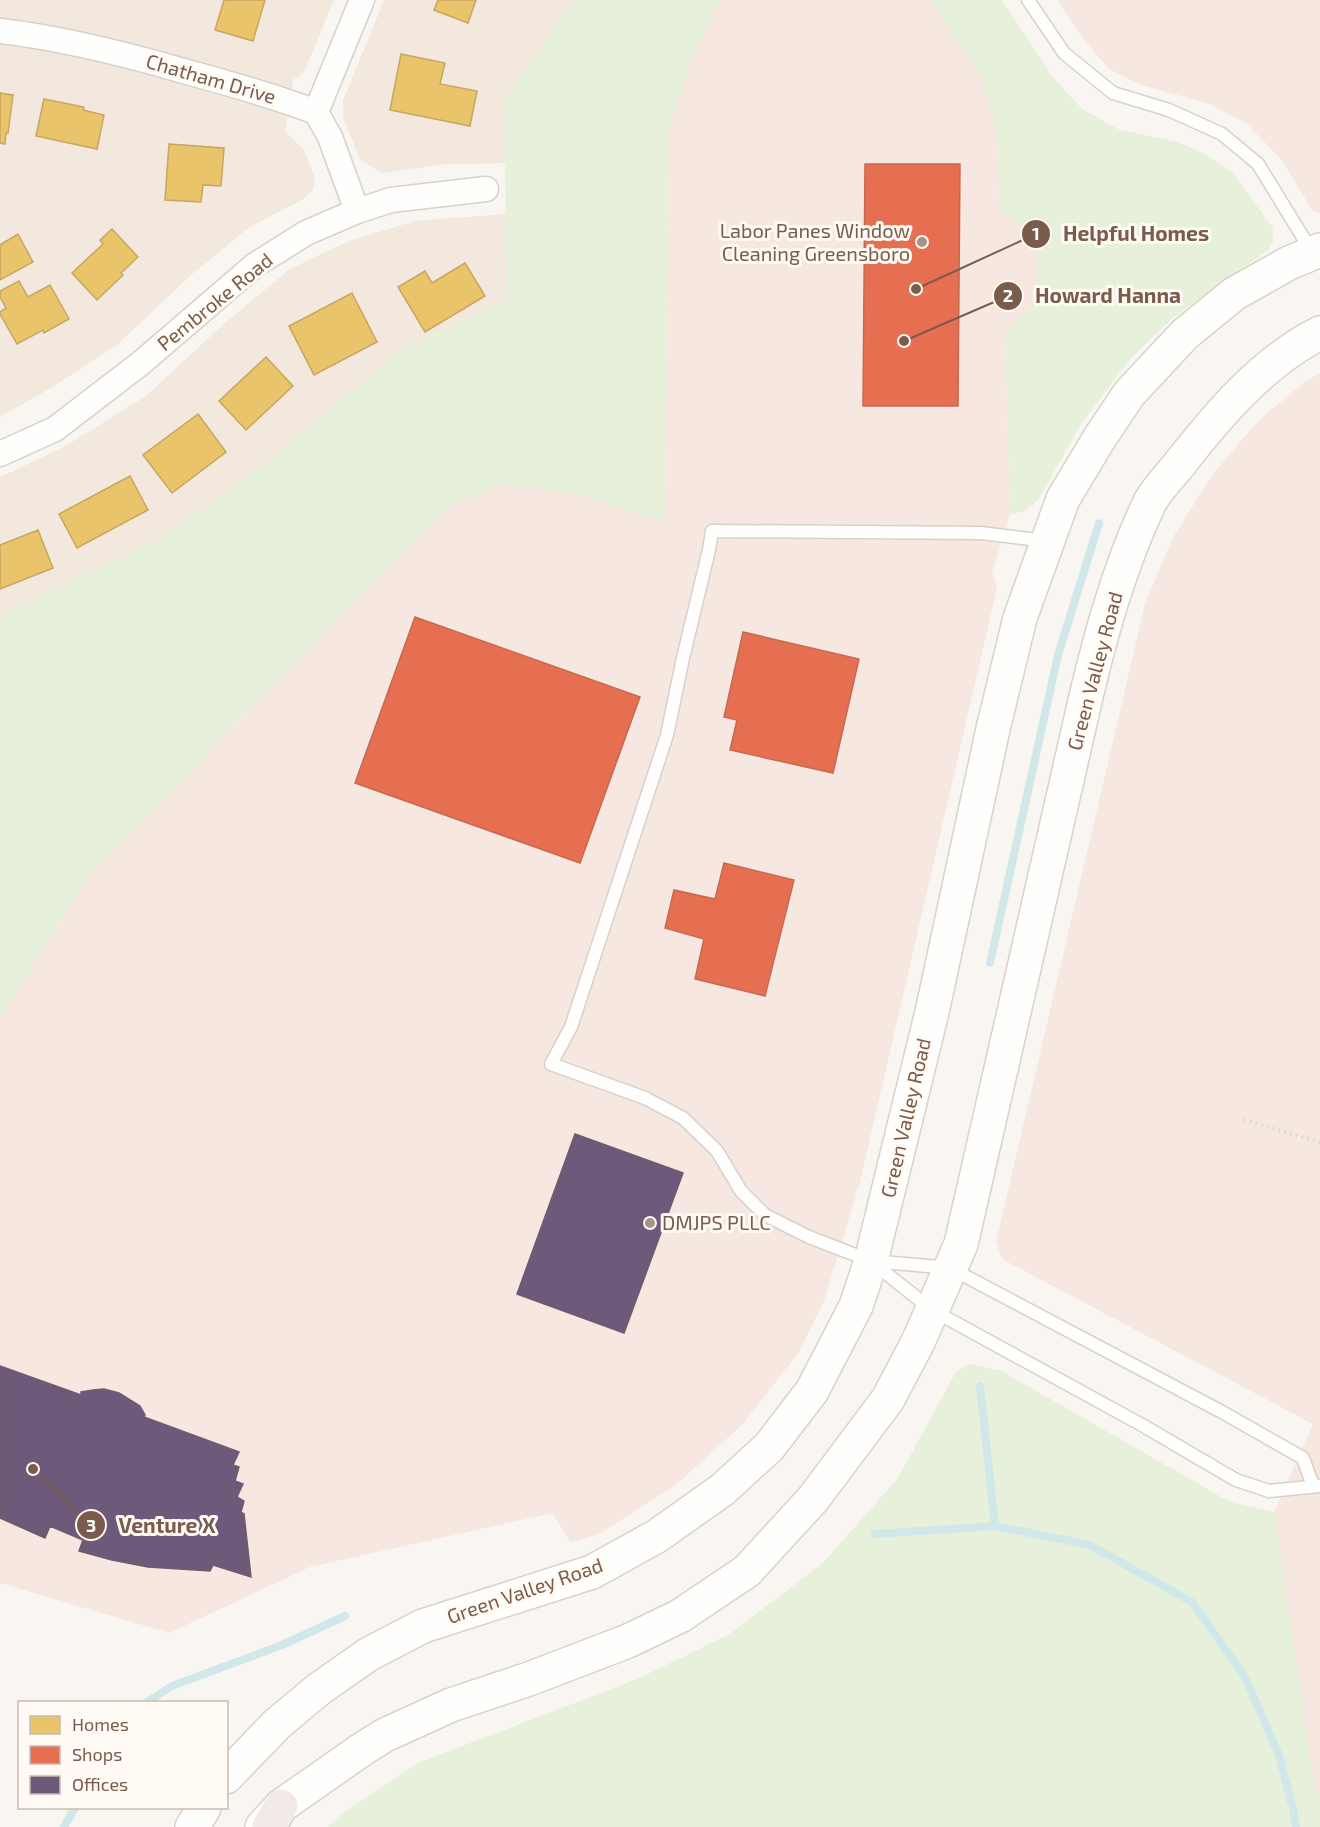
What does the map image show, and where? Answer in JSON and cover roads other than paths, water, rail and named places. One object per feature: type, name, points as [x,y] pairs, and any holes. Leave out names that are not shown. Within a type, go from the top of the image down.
[{"type":"main road","name":"Green Valley Road","points":[[228,1775],[277,1724],[319,1689],[369,1654],[423,1626],[592,1572],[657,1536],[722,1490],[769,1447],[812,1391],[856,1306],[871,1261],[932,1012],[1017,629],[1063,498],[1129,394],[1185,334],[1234,294],[1289,263],[1318,256]]},
{"type":"main road","name":"Green Valley Road","points":[[271,1820],[363,1748],[385,1735],[451,1705],[628,1641],[680,1616],[747,1571],[813,1499],[888,1399],[918,1342],[960,1244],[1096,654],[1127,558],[1151,500],[1200,438],[1249,386],[1298,345],[1320,333]]},
{"type":"main road","points":[[192,1827],[203,1809]]},
{"type":"street","points":[[357,211],[330,137],[316,112],[362,0]]},
{"type":"street","name":"Chatham Drive","points":[[0,31],[32,35],[122,54],[266,93],[316,112]]},
{"type":"street","name":"Pembroke Road","points":[[0,454],[55,429],[141,363],[255,265],[306,233],[357,211],[391,200],[486,189]]},
{"type":"lane","points":[[1028,0],[1064,53],[1113,93],[1168,110],[1222,134],[1258,164],[1318,256]]},
{"type":"lane","points":[[871,1261],[932,1310],[1142,1425],[1236,1480],[1269,1491],[1317,1486],[1303,1458],[1203,1402],[950,1268],[871,1261],[809,1237],[765,1215],[741,1191],[717,1151],[683,1119],[645,1098],[551,1064],[571,1027],[667,735],[709,550],[711,531],[981,533],[1047,541]]},
{"type":"waterway","points":[[990,963],[1058,655],[1099,523]]},
{"type":"waterway","points":[[980,1386],[995,1526]]},
{"type":"waterway","points":[[875,1534],[995,1526],[1090,1545],[1192,1602],[1245,1677],[1279,1755],[1296,1827]]},
{"type":"waterway","points":[[149,1701],[172,1686],[282,1645],[345,1616]]},
{"type":"waterway","points":[[64,1827],[74,1809]]},
{"type":"place","name":"Labor Panes Window Cleaning Greensboro","points":[[922,242]]},
{"type":"place","name":"Helpful Homes","points":[[916,289]]},
{"type":"place","name":"Howard Hanna","points":[[904,341]]},
{"type":"place","name":"DMJPS PLLC","points":[[650,1223]]},
{"type":"place","name":"Venture X","points":[[33,1469]]}]
